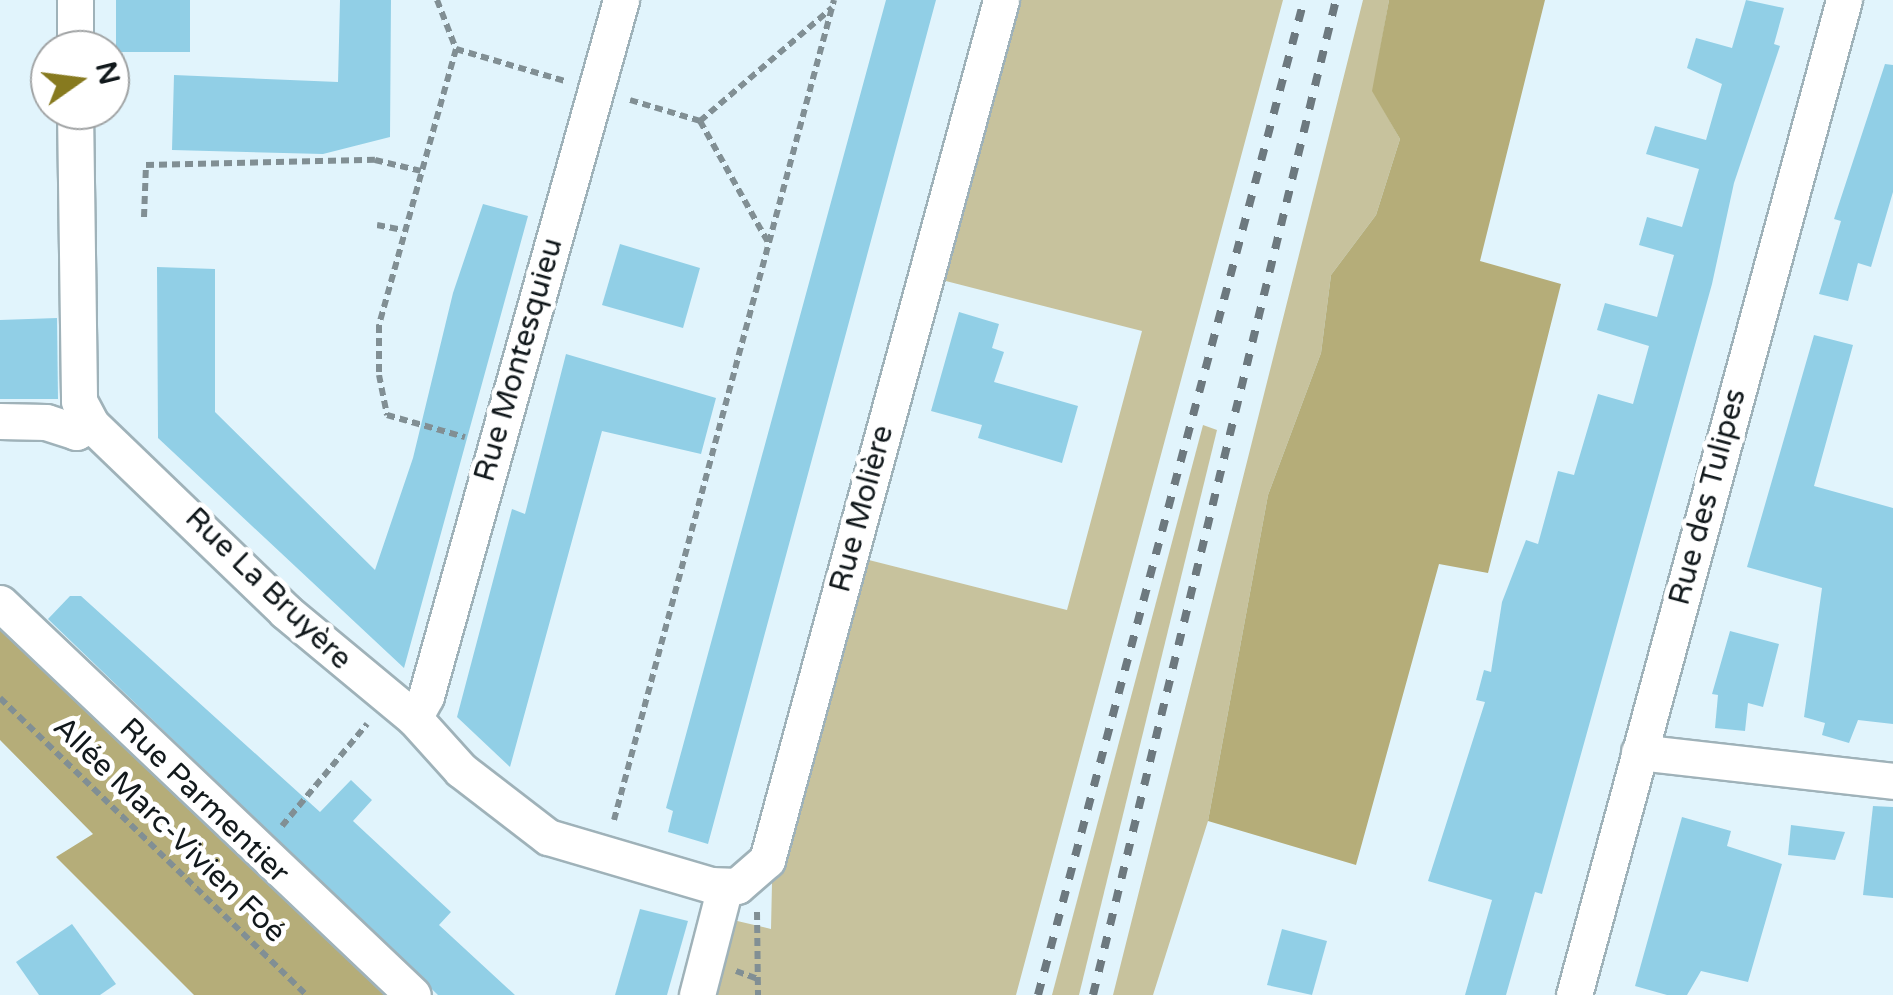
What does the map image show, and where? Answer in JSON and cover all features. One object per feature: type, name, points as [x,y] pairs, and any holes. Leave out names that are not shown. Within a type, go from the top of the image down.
[{"type":"street","points":[[75,30],[76,0]]},
{"type":"street","name":"Rue Montesquieu","points":[[414,718],[426,696],[621,0]]},
{"type":"street","name":"Rue Molière","points":[[698,995],[737,884],[767,860],[1000,0]]},
{"type":"street","name":"Rue des Tulipes","points":[[1574,995],[1844,0]]},
{"type":"street","points":[[0,421],[76,432],[91,424],[79,401],[75,130]]},
{"type":"street","name":"Rue La Bruyère","points":[[91,424],[384,698],[414,718],[430,742],[548,837],[737,884]]},
{"type":"street","name":"Rue Parmentier","points":[[0,603],[259,854],[413,995]]},
{"type":"street","points":[[1639,752],[1893,781]]},
{"type":"path","points":[[437,0],[456,50],[402,230],[379,324],[386,415],[495,445]]},
{"type":"path","points":[[700,121],[833,4]]},
{"type":"path","points":[[604,854],[833,4]]},
{"type":"path","points":[[456,50],[700,121],[768,243]]},
{"type":"path","points":[[144,217],[146,166],[375,160],[421,170]]},
{"type":"path","points":[[377,225],[402,230]]},
{"type":"path","name":"Allée Marc-Vivien Foé","points":[[0,698],[307,995]]},
{"type":"path","points":[[259,854],[384,698]]},
{"type":"path","points":[[737,884],[760,924],[758,995]]},
{"type":"shaded area","points":[[1015,0],[1283,0],[1016,995],[713,995],[733,920],[771,929],[772,883],[857,557],[1067,610],[1142,331],[938,279]]},
{"type":"shaded area","points":[[1363,0],[1389,0],[1373,91],[1400,139],[1376,215],[1331,275],[1321,353],[1268,495],[1208,821],[1153,995],[1113,995]]},
{"type":"shaded area","points":[[1389,0],[1545,0],[1480,261],[1561,284],[1488,573],[1439,564],[1356,865],[1208,821],[1268,495],[1321,353],[1331,275],[1376,215],[1400,139],[1372,91]]},
{"type":"shaded area","points":[[1203,425],[1217,430],[1079,995],[1052,995]]},
{"type":"shaded area","points":[[0,619],[392,995],[194,995],[56,857],[93,834],[0,740]]},
{"type":"building","points":[[116,0],[190,0],[190,52],[130,52],[130,30],[116,30]]},
{"type":"building","points":[[340,0],[391,0],[390,137],[323,154],[172,150],[174,75],[338,82]]},
{"type":"building","points":[[886,0],[936,0],[708,844],[668,832],[673,811],[666,808]]},
{"type":"building","points":[[1746,0],[1784,8],[1774,44],[1780,46],[1734,183],[1712,284],[1542,894],[1535,892],[1506,995],[1465,995],[1492,900],[1428,881],[1485,702],[1476,700],[1484,670],[1491,672],[1502,602],[1526,540],[1538,544],[1558,471],[1574,475],[1598,394],[1633,404],[1649,346],[1597,330],[1605,303],[1657,317],[1674,255],[1639,245],[1647,217],[1682,227],[1699,169],[1646,154],[1655,126],[1706,140],[1722,84],[1687,68],[1696,38],[1732,48]]},
{"type":"building","points":[[1885,64],[1893,65],[1893,192],[1871,267],[1858,263],[1848,301],[1819,294],[1841,221],[1834,219]]},
{"type":"building","points":[[483,204],[528,216],[404,668],[158,438],[157,267],[215,269],[215,412],[375,570],[413,458],[453,293]]},
{"type":"building","points":[[620,244],[700,268],[683,328],[602,305]]},
{"type":"building","points":[[959,312],[999,324],[992,348],[1004,352],[994,382],[1078,406],[1062,463],[978,438],[982,425],[931,411]]},
{"type":"building","points":[[57,318],[58,399],[0,399],[0,320]]},
{"type":"building","points":[[1814,335],[1853,345],[1814,486],[1893,508],[1893,724],[1858,720],[1849,743],[1822,735],[1825,723],[1804,717],[1822,588],[1747,567]]},
{"type":"building","points":[[566,354],[716,398],[701,454],[602,431],[510,767],[457,717],[512,509],[525,514]]},
{"type":"building","points":[[70,596],[81,596],[320,812],[351,780],[372,800],[353,821],[451,912],[439,925],[515,995],[438,995],[48,619]]},
{"type":"building","points":[[1730,631],[1779,644],[1763,707],[1748,703],[1745,731],[1715,728],[1718,695],[1712,694]]},
{"type":"building","points":[[1873,806],[1893,807],[1893,898],[1863,895]]},
{"type":"building","points":[[1682,817],[1731,831],[1727,846],[1782,864],[1748,982],[1701,971],[1687,995],[1667,995],[1635,986]]},
{"type":"building","points":[[1791,825],[1845,832],[1835,860],[1788,855]]},
{"type":"building","points":[[640,909],[688,921],[667,995],[615,995]]},
{"type":"building","points":[[72,924],[116,984],[100,995],[39,995],[16,962]]},
{"type":"building","points":[[1282,929],[1327,941],[1312,995],[1267,985]]},
{"type":"railway","points":[[1038,995],[1304,0]]},
{"type":"railway","points":[[1093,995],[1336,0]]}]
